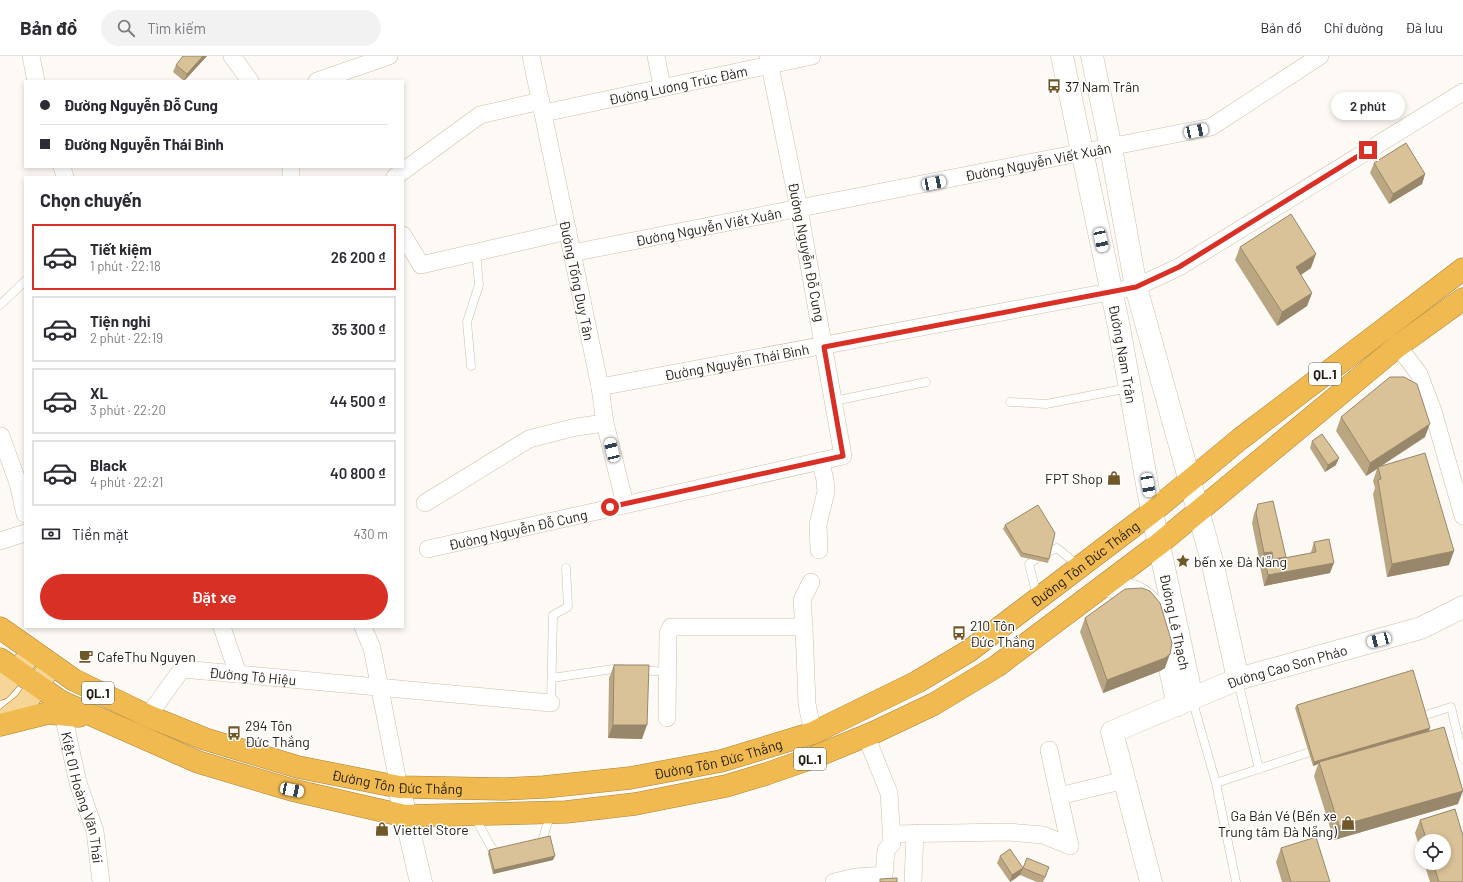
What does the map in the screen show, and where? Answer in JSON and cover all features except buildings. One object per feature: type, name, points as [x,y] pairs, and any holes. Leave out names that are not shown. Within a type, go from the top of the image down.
[{"type":"highway","name":"Đường Tôn Đức Thắng","points":[[0,628],[32,653],[74,680],[148,716],[205,739],[298,767],[399,786],[504,789],[544,787],[630,778],[721,762],[812,733],[917,682],[969,651],[1152,512],[1240,439],[1463,269]]},
{"type":"highway","name":"Đường Tôn Đức Thắng","points":[[9,665],[38,687],[60,701],[198,762],[292,790],[406,816],[551,812],[635,804],[726,786],[766,774],[866,736],[934,704],[997,666],[1159,544],[1398,346],[1463,299]]},
{"type":"highway","points":[[0,724],[48,713],[98,719]]},
{"type":"highway","points":[[630,778],[635,804]]},
{"type":"main road","points":[[0,690],[9,665],[32,653]]},
{"type":"main road","points":[[0,724],[26,703],[38,687],[51,665]]},
{"type":"street","points":[[31,56],[36,80]]},
{"type":"street","points":[[232,56],[249,80]]},
{"type":"street","points":[[320,80],[389,56]]},
{"type":"street","name":"Đường Tống Duy Tân","points":[[531,56],[600,387],[605,423],[625,504]]},
{"type":"street","points":[[656,56],[662,87]]},
{"type":"street","name":"Đường Lương Trúc Đàm","points":[[395,176],[480,115],[542,107],[662,87],[769,60],[812,56]]},
{"type":"street","name":"Đường Nam Trân","points":[[1062,56],[1112,292],[1159,544]]},
{"type":"street","name":"Đường Nam Trân","points":[[1092,56],[1111,148],[1136,287],[1198,512]]},
{"type":"street","name":"Đường Nguyễn Viết Xuân","points":[[572,253],[1083,154],[1211,127],[1320,56]]},
{"type":"street","name":"Đường Nguyễn Đỗ Cung","points":[[428,549],[843,456],[799,209],[769,60]]},
{"type":"street","name":"Đường Nguyễn Thái Bình","points":[[600,387],[824,347],[1136,287],[1179,267],[1463,92]]},
{"type":"street","points":[[404,237],[421,265],[568,231]]},
{"type":"street","points":[[1398,346],[1419,374],[1433,411],[1463,516]]},
{"type":"street","points":[[425,503],[530,439],[576,427],[605,423]]},
{"type":"street","points":[[1,436],[18,483],[24,510]]},
{"type":"street","points":[[819,550],[818,525],[826,491],[825,478],[820,461]]},
{"type":"street","points":[[1198,512],[1212,561],[1238,680]]},
{"type":"street","points":[[0,541],[24,533]]},
{"type":"street","name":"Đường Lê Thạch","points":[[1159,544],[1185,702]]},
{"type":"street","points":[[811,582],[802,600],[807,704],[812,733]]},
{"type":"street","points":[[1104,586],[1127,588],[1137,592],[1149,601],[1157,611],[1185,702]]},
{"type":"street","name":"Đường Cao Sơn Pháo","points":[[1125,780],[1112,732],[1238,680],[1421,628],[1463,607]]},
{"type":"street","points":[[667,718],[668,633],[674,626],[804,627]]},
{"type":"street","points":[[222,628],[238,674]]},
{"type":"street","points":[[363,628],[372,648],[399,786],[420,882]]},
{"type":"street","name":"Đường Tô Hiệu","points":[[148,716],[182,669],[551,703]]},
{"type":"street","name":"Kiệt 01 Hoàng Văn Thái","points":[[63,714],[78,783],[95,831],[101,882]]},
{"type":"street","points":[[834,882],[856,877],[884,875],[886,850],[892,844],[889,793],[866,736]]},
{"type":"street","points":[[892,834],[1001,832],[1043,835],[1070,846],[1049,750]]},
{"type":"street","points":[[1059,796],[1125,780],[1151,882]]},
{"type":"street","points":[[913,882],[915,834]]},
{"type":"lane","points":[[471,366],[468,322],[479,285],[476,252]]},
{"type":"lane","points":[[0,305],[24,282]]},
{"type":"lane","points":[[834,401],[926,382]]},
{"type":"lane","points":[[1010,402],[1046,404],[1130,388]]},
{"type":"lane","points":[[1050,552],[1057,548],[1080,567]]},
{"type":"lane","points":[[1035,560],[1028,564],[1038,600]]},
{"type":"lane","points":[[551,703],[553,615],[568,606],[566,568]]},
{"type":"lane","points":[[552,678],[613,669],[668,672]]},
{"type":"lane","points":[[1238,680],[1259,769]]},
{"type":"lane","points":[[1185,702],[1216,783],[1236,882]]},
{"type":"lane","points":[[1405,722],[1451,707],[1463,758]]},
{"type":"lane","points":[[1216,783],[1329,746]]},
{"type":"lane","points":[[542,841],[551,812]]},
{"type":"lane","points":[[473,815],[494,852]]},
{"type":"place","name":"37 Nam Trân","points":[[1054,86]]},
{"type":"place","name":"FPT Shop","points":[[1114,478]]},
{"type":"place","name":"bến xe Đà Nẵng","points":[[1183,561]]},
{"type":"place","name":"210 Tôn Đức Thắng","points":[[959,633]]},
{"type":"place","name":"CafeThu Nguyen","points":[[86,656]]},
{"type":"place","name":"294 Tôn Đức Thắng","points":[[234,733]]},
{"type":"place","name":"Ga Bán Vé (Bến xe Trung tâm Đà Nẵng)","points":[[1348,823]]},
{"type":"place","name":"Viettel Store","points":[[382,829]]},
{"type":"route","points":[[610,507],[843,456],[824,347],[1136,287],[1179,267],[1368,150]]}]
